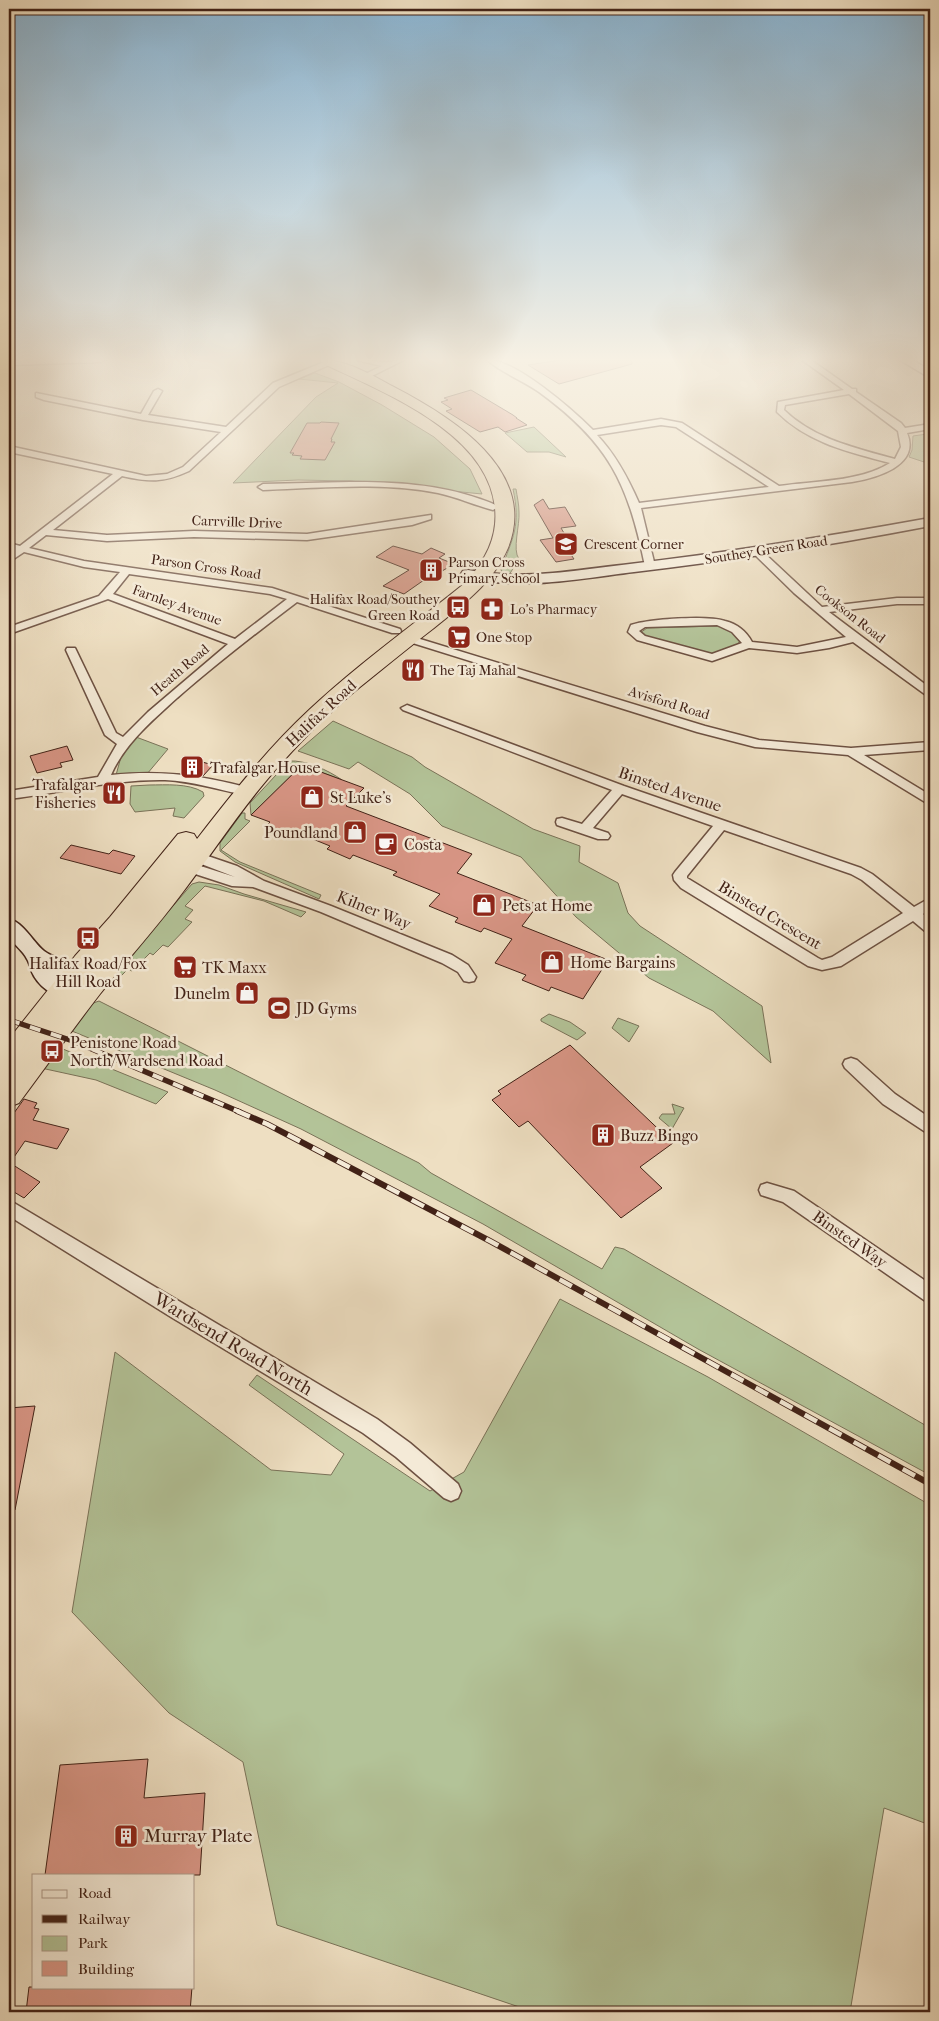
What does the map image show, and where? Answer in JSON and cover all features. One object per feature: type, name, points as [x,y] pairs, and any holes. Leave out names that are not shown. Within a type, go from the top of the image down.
[{"type":"highway","name":"Halifax Road","points":[[466,454],[483,475],[491,492],[488,501],[491,527],[474,576]]},
{"type":"highway","name":"Halifax Road","points":[[75,985],[119,924],[186,860],[237,789],[401,634],[493,561],[504,531],[506,512],[503,494],[496,477],[479,454]]},
{"type":"highway","points":[[9,1059],[75,985]]},
{"type":"highway","points":[[9,1095],[75,985]]},
{"type":"street","points":[[32,454],[119,474],[154,479],[176,475],[201,454]]},
{"type":"street","points":[[607,454],[616,466],[636,506],[650,566]]},
{"type":"street","points":[[723,454],[778,489]]},
{"type":"street","points":[[869,454],[897,462]]},
{"type":"street","points":[[636,506],[778,489],[871,475],[887,469],[897,462],[902,454]]},
{"type":"street","points":[[9,559],[119,474]]},
{"type":"street","points":[[263,487],[378,485],[437,490],[488,501]]},
{"type":"street","points":[[469,498],[488,501]]},
{"type":"street","name":"Carrville Drive","points":[[44,532],[107,538],[194,534],[307,537],[412,522],[428,516]]},
{"type":"street","name":"Southey Green Road","points":[[474,576],[516,581],[650,566],[757,552],[930,522]]},
{"type":"street","name":"Parson Cross Road","points":[[9,546],[84,564],[247,586],[296,598],[401,634]]},
{"type":"street","name":"Cookson Road","points":[[757,552],[820,610],[854,638],[930,693]]},
{"type":"street","points":[[9,631],[96,601],[107,595],[127,570]]},
{"type":"street","points":[[897,601],[930,592]]},
{"type":"street","name":"Farnley Avenue","points":[[107,595],[236,643]]},
{"type":"street","name":"Heath Road","points":[[102,781],[106,768],[122,742],[203,669],[296,598]]},
{"type":"street","points":[[820,610],[897,601],[930,601]]},
{"type":"street","points":[[748,645],[745,638],[728,625],[717,622],[644,624],[635,627],[633,632],[641,638],[706,657],[718,657],[748,645],[797,650],[829,645],[854,638]]},
{"type":"street","name":"Avisford Road","points":[[401,634],[731,738],[784,748],[851,752],[930,746]]},
{"type":"street","points":[[71,650],[111,735],[122,742]]},
{"type":"street","name":"Binsted Avenue","points":[[407,708],[620,789],[856,871],[867,877],[930,927]]},
{"type":"street","points":[[851,752],[930,801]]},
{"type":"street","points":[[9,795],[102,781],[164,776],[179,777],[237,789]]},
{"type":"street","points":[[584,830],[620,789]]},
{"type":"street","points":[[562,822],[603,836]]},
{"type":"street","name":"Binsted Crescent","points":[[722,824],[680,875],[681,880],[686,885],[813,962],[822,965],[836,962],[930,903]]},
{"type":"street","name":"Kilner Way","points":[[186,860],[232,881],[259,884],[326,909],[447,959],[458,964],[469,977]]},
{"type":"street","points":[[9,926],[38,957],[39,970],[53,984],[75,985]]},
{"type":"street","points":[[851,1064],[888,1099],[930,1126]]},
{"type":"street","name":"Binsted Way","points":[[767,1190],[788,1196],[930,1294]]},
{"type":"street","name":"Wardsend Road North","points":[[9,1207],[370,1426],[403,1450],[451,1491]]},
{"type":"green space","points":[[261,454],[453,454],[470,469],[482,494],[350,481],[298,480],[233,483]]},
{"type":"green space","points":[[910,454],[930,454],[930,464],[909,457]]},
{"type":"green space","points":[[513,489],[516,489],[519,506],[516,550],[519,559],[509,575],[501,570],[512,540],[516,522]]},
{"type":"green space","points":[[718,626],[726,628],[741,639],[736,647],[715,655],[644,636],[640,633],[647,628]]},
{"type":"green space","points":[[333,721],[412,757],[425,767],[533,829],[580,846],[579,862],[618,883],[628,913],[640,926],[762,1006],[771,1063],[713,1011],[649,978],[576,917],[521,857],[442,826],[410,794],[358,762],[349,769],[298,751]]},
{"type":"green space","points":[[136,737],[168,749],[147,774],[116,775],[121,757]]},
{"type":"green space","points":[[289,761],[317,766],[342,780],[302,765],[251,815],[250,803]]},
{"type":"green space","points":[[131,786],[191,787],[203,792],[204,796],[184,818],[173,816],[175,808],[135,812],[130,804]]},
{"type":"green space","points":[[242,813],[245,813],[245,819],[250,821],[221,850],[240,862],[321,895],[319,899],[235,862],[220,851],[220,843]]},
{"type":"green space","points":[[199,882],[219,885],[306,912],[301,917],[264,901],[205,886],[185,906],[193,910],[185,919],[192,922],[168,947],[163,945],[153,955],[150,953],[132,971],[128,969],[117,980],[115,973],[192,884]]},
{"type":"green space","points":[[99,1001],[419,1163],[431,1173],[602,1269],[615,1247],[624,1249],[930,1428],[930,1475],[698,1349],[483,1224],[301,1129],[215,1090],[67,1029],[85,1006]]},
{"type":"green space","points":[[549,1014],[570,1022],[586,1033],[577,1040],[541,1021],[541,1019]]},
{"type":"green space","points":[[618,1018],[639,1026],[629,1042],[612,1028]]},
{"type":"green space","points":[[58,1047],[168,1092],[156,1104],[96,1080],[41,1068]]},
{"type":"green space","points":[[672,1104],[684,1108],[672,1129],[659,1118],[662,1114],[675,1114]]},
{"type":"green space","points":[[560,1299],[708,1377],[930,1505],[930,1825],[884,1808],[850,2012],[534,2012],[277,1925],[243,1762],[169,1713],[72,1612],[115,1352],[271,1470],[331,1475],[344,1454],[249,1385],[257,1375],[430,1491],[464,1472]]},
{"type":"building","points":[[328,454],[325,460],[300,459],[302,456],[292,455]]},
{"type":"building","points":[[543,499],[549,509],[565,507],[576,526],[561,528],[570,543],[565,545],[574,559],[556,562],[540,540],[553,538],[534,505]]},
{"type":"building","name":"Parson Cross Primary School","points":[[393,546],[422,554],[431,548],[445,554],[439,558],[454,564],[437,574],[434,573],[404,594],[383,586],[409,570],[376,557]]},
{"type":"building","points":[[67,746],[73,760],[60,763],[62,767],[37,773],[30,756]]},
{"type":"building","points":[[195,760],[213,765],[203,776],[184,770]]},
{"type":"building","points":[[302,765],[364,788],[346,806],[472,854],[457,873],[538,905],[522,926],[608,960],[583,999],[551,987],[549,991],[522,980],[526,975],[495,963],[512,939],[484,928],[481,932],[455,922],[458,918],[429,906],[440,894],[393,875],[397,872],[353,855],[350,859],[327,849],[330,846],[293,831],[290,834],[267,825],[270,822],[251,815]]},
{"type":"building","points":[[71,845],[109,854],[113,850],[135,856],[121,874],[60,858]]},
{"type":"building","name":"Buzz Bingo","points":[[570,1045],[673,1143],[640,1167],[662,1188],[621,1218],[528,1121],[519,1127],[492,1100],[501,1094],[498,1091]]},
{"type":"building","points":[[24,1099],[37,1103],[34,1108],[39,1109],[33,1120],[69,1129],[57,1149],[25,1141],[10,1163],[40,1182],[24,1198],[9,1189],[9,1120]]},
{"type":"building","points":[[35,1406],[15,1510],[9,1510],[9,1408]]},
{"type":"building","name":"Murray Plate","points":[[148,1759],[144,1798],[205,1793],[200,1875],[45,1874],[60,1765]]},
{"type":"building","points":[[29,1987],[192,1988],[190,2012],[26,2012]]},
{"type":"railway","points":[[9,1020],[73,1041],[240,1112]]},
{"type":"railway","points":[[237,1111],[267,1124],[490,1241],[930,1484]]},
{"type":"place","name":"Crescent Corner","points":[[566,544]]},
{"type":"place","name":"Parson Cross Primary School","points":[[431,570]]},
{"type":"place","name":"Halifax Road/Southey Green Road","points":[[458,607]]},
{"type":"place","name":"Lo's Pharmacy","points":[[492,609]]},
{"type":"place","name":"One Stop","points":[[459,637]]},
{"type":"place","name":"The Taj Mahal","points":[[413,670]]},
{"type":"place","name":"Trafalgar House","points":[[192,767]]},
{"type":"place","name":"Trafalgar Fisheries","points":[[114,793]]},
{"type":"place","name":"St Luke's","points":[[312,797]]},
{"type":"place","name":"Poundland","points":[[355,832]]},
{"type":"place","name":"Costa","points":[[386,844]]},
{"type":"place","name":"Pets at Home","points":[[484,905]]},
{"type":"place","name":"Halifax Road/Fox Hill Road","points":[[88,938]]},
{"type":"place","name":"Home Bargains","points":[[552,962]]},
{"type":"place","name":"TK Maxx","points":[[185,967]]},
{"type":"place","name":"Dunelm","points":[[247,993]]},
{"type":"place","name":"JD Gyms","points":[[279,1008]]},
{"type":"place","name":"Penistone Road North/Wardsend Road","points":[[52,1051]]},
{"type":"place","name":"Buzz Bingo","points":[[603,1135]]},
{"type":"place","name":"Murray Plate","points":[[126,1836]]}]
